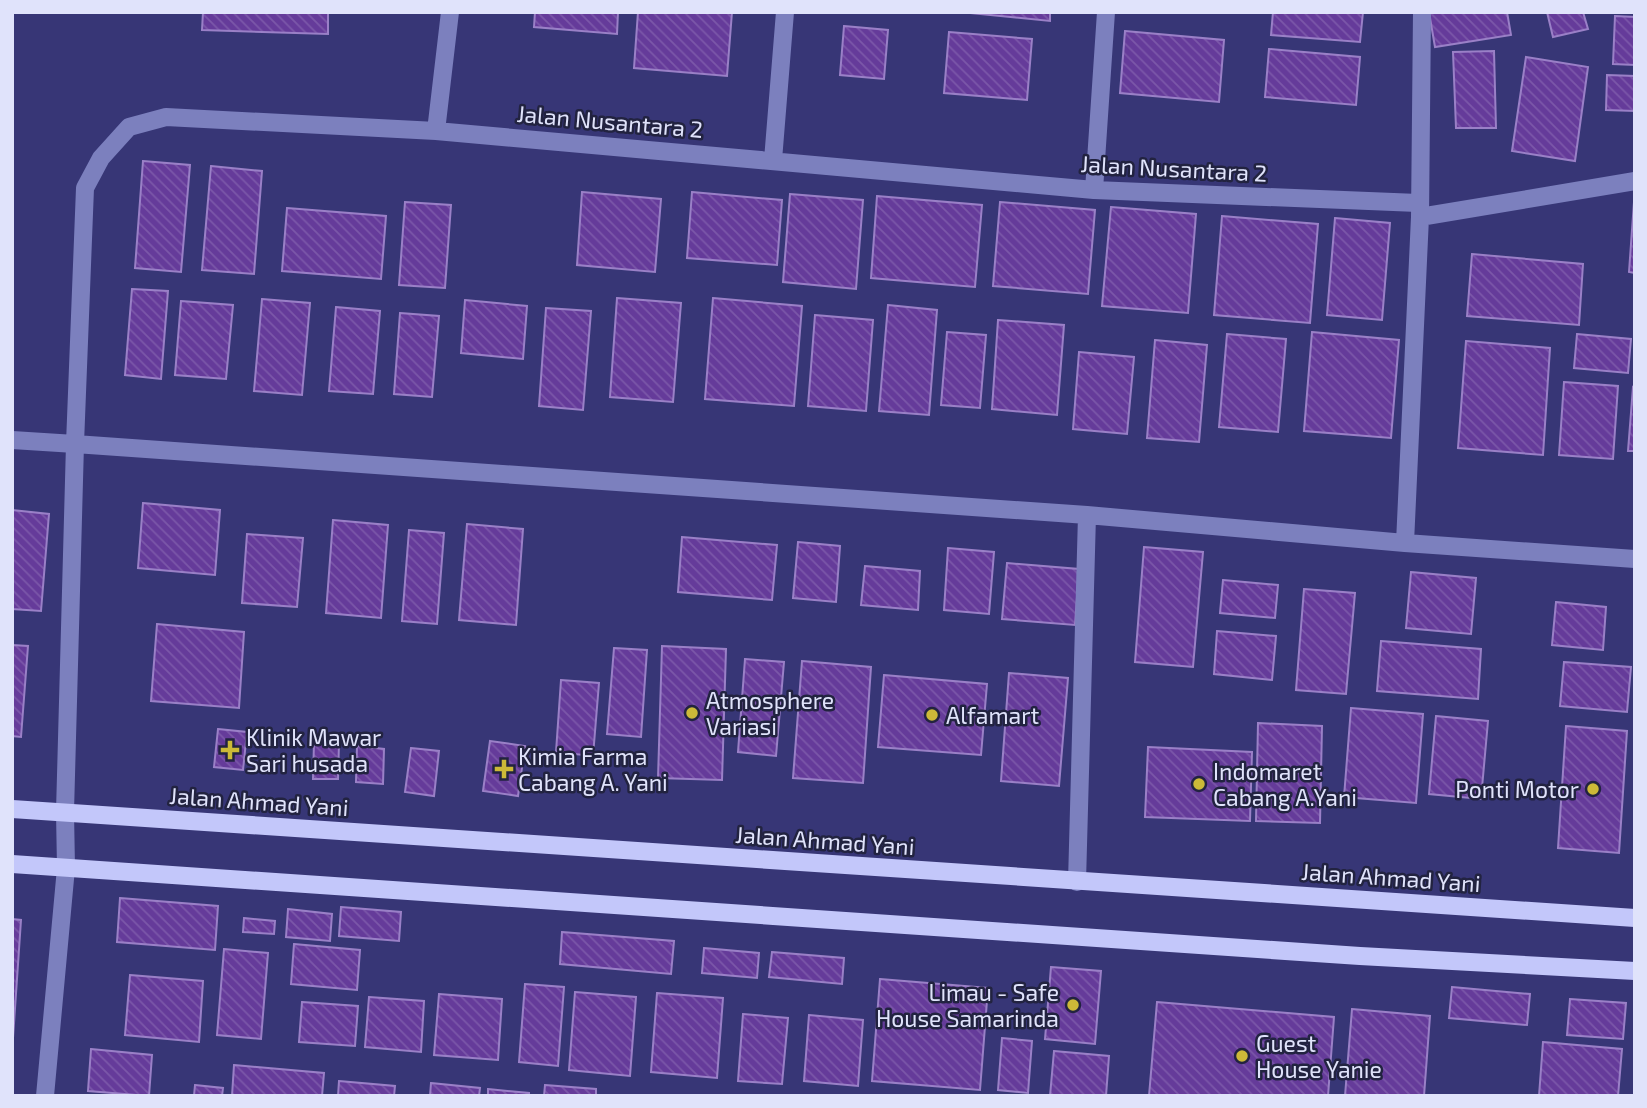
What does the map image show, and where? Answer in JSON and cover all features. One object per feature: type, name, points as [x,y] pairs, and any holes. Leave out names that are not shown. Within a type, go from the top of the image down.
[{"type":"main road","name":"Jalan Ahmad Yani","points":[[12,809],[1635,918]]},
{"type":"main road","points":[[12,864],[1360,956],[1635,971]]},
{"type":"street","points":[[436,131],[450,12]]},
{"type":"street","points":[[773,160],[785,12]]},
{"type":"street","points":[[1094,190],[1106,12]]},
{"type":"street","points":[[1405,543],[1419,210],[1422,12]]},
{"type":"street","name":"Jalan Nusantara 2","points":[[45,1096],[66,868],[65,812],[75,444],[85,188],[101,158],[129,127],[166,117],[436,131],[1094,190],[1419,210],[1635,181]]},
{"type":"street","points":[[12,440],[1087,515],[1405,543],[1635,559]]},
{"type":"street","points":[[1077,882],[1087,515]]},
{"type":"building","points":[[203,12],[328,12],[328,34],[202,30]]},
{"type":"building","points":[[535,12],[618,12],[617,34],[534,27]]},
{"type":"building","points":[[638,12],[732,12],[727,76],[634,68]]},
{"type":"building","points":[[960,12],[1050,12],[1050,21]]},
{"type":"building","points":[[1273,12],[1363,12],[1360,42],[1271,35]]},
{"type":"building","points":[[1429,12],[1507,12],[1511,35],[1435,47]]},
{"type":"building","points":[[1547,12],[1583,12],[1588,29],[1553,37]]},
{"type":"building","points":[[1615,16],[1635,17],[1635,65],[1613,64]]},
{"type":"building","points":[[844,26],[888,30],[884,79],[840,75]]},
{"type":"building","points":[[1125,31],[1224,40],[1219,102],[1120,93]]},
{"type":"building","points":[[949,32],[1032,39],[1027,100],[944,93]]},
{"type":"building","points":[[1269,49],[1360,57],[1356,105],[1265,97]]},
{"type":"building","points":[[1494,51],[1496,128],[1456,128],[1453,52]]},
{"type":"building","points":[[1526,57],[1588,67],[1575,161],[1512,151]]},
{"type":"building","points":[[1607,75],[1635,76],[1635,111],[1606,110]]},
{"type":"building","points":[[143,161],[190,165],[181,272],[135,268]]},
{"type":"building","points":[[211,166],[262,171],[254,274],[202,270]]},
{"type":"building","points":[[582,192],[661,199],[655,272],[577,265]]},
{"type":"building","points":[[692,192],[782,200],[777,265],[687,258]]},
{"type":"building","points":[[790,194],[863,200],[856,289],[783,282]]},
{"type":"building","points":[[877,196],[982,205],[975,287],[871,278]]},
{"type":"building","points":[[405,202],[451,205],[445,288],[399,285]]},
{"type":"building","points":[[1000,202],[1095,210],[1088,294],[993,286]]},
{"type":"building","points":[[1635,202],[1635,273],[1629,272]]},
{"type":"building","points":[[1111,207],[1196,214],[1188,313],[1102,306]]},
{"type":"building","points":[[287,208],[386,216],[381,279],[282,271]]},
{"type":"building","points":[[1222,216],[1318,224],[1310,323],[1214,315]]},
{"type":"building","points":[[1335,218],[1390,223],[1382,320],[1327,315]]},
{"type":"building","points":[[1472,254],[1583,264],[1579,325],[1467,316]]},
{"type":"building","points":[[132,289],[168,291],[161,379],[125,375]]},
{"type":"building","points":[[617,298],[681,303],[673,402],[610,397]]},
{"type":"building","points":[[713,298],[802,306],[794,406],[705,399]]},
{"type":"building","points":[[262,299],[310,303],[302,395],[254,391]]},
{"type":"building","points":[[465,300],[527,306],[523,359],[461,353]]},
{"type":"building","points":[[181,301],[233,305],[226,379],[175,375]]},
{"type":"building","points":[[888,305],[937,310],[929,415],[879,411]]},
{"type":"building","points":[[336,307],[380,311],[373,394],[329,391]]},
{"type":"building","points":[[546,308],[591,311],[583,410],[539,406]]},
{"type":"building","points":[[400,313],[439,316],[432,397],[394,394]]},
{"type":"building","points":[[815,315],[873,320],[866,411],[808,406]]},
{"type":"building","points":[[998,320],[1064,325],[1057,415],[992,409]]},
{"type":"building","points":[[947,332],[986,335],[980,408],[941,405]]},
{"type":"building","points":[[1312,332],[1399,340],[1391,438],[1304,431]]},
{"type":"building","points":[[1227,334],[1286,339],[1278,432],[1219,427]]},
{"type":"building","points":[[1577,334],[1631,339],[1628,373],[1574,368]]},
{"type":"building","points":[[1155,340],[1207,345],[1199,442],[1147,438]]},
{"type":"building","points":[[1466,341],[1550,348],[1543,455],[1458,448]]},
{"type":"building","points":[[1079,352],[1134,357],[1127,434],[1073,429]]},
{"type":"building","points":[[1564,382],[1618,386],[1613,459],[1559,455]]},
{"type":"building","points":[[1633,387],[1635,451],[1628,451]]},
{"type":"building","points":[[143,503],[220,510],[215,575],[138,568]]},
{"type":"building","points":[[12,510],[49,514],[41,611],[12,609]]},
{"type":"building","points":[[333,520],[388,525],[381,618],[326,613]]},
{"type":"building","points":[[467,524],[523,529],[516,625],[459,620]]},
{"type":"building","points":[[409,530],[444,533],[437,624],[402,621]]},
{"type":"building","points":[[247,534],[303,538],[297,607],[242,603]]},
{"type":"building","points":[[682,537],[777,545],[772,600],[678,592]]},
{"type":"building","points":[[798,542],[840,546],[836,602],[793,598]]},
{"type":"building","points":[[1144,547],[1203,552],[1193,667],[1135,662]]},
{"type":"building","points":[[948,548],[994,552],[989,614],[944,610]]},
{"type":"building","points":[[1007,563],[1079,569],[1075,625],[1002,619]]},
{"type":"building","points":[[865,566],[920,571],[918,610],[861,605]]},
{"type":"building","points":[[1411,572],[1476,578],[1471,634],[1406,628]]},
{"type":"building","points":[[1223,580],[1278,585],[1275,618],[1220,613]]},
{"type":"building","points":[[1304,589],[1355,593],[1346,694],[1296,690]]},
{"type":"building","points":[[1556,602],[1606,607],[1603,650],[1552,645]]},
{"type":"building","points":[[157,624],[244,632],[239,708],[151,701]]},
{"type":"building","points":[[1217,631],[1276,636],[1272,680],[1214,674]]},
{"type":"building","points":[[1381,641],[1481,649],[1478,699],[1377,691]]},
{"type":"building","points":[[12,645],[28,646],[21,737],[12,736]]},
{"type":"building","name":"Atmosphere Variasi","points":[[662,646],[726,649],[722,780],[658,778]]},
{"type":"building","points":[[614,648],[647,650],[641,737],[607,734]]},
{"type":"building","points":[[745,659],[784,662],[776,756],[738,752]]},
{"type":"building","points":[[802,661],[871,667],[863,783],[793,778]]},
{"type":"building","points":[[1564,662],[1631,667],[1627,712],[1560,706]]},
{"type":"building","points":[[1009,673],[1068,678],[1059,786],[1001,781]]},
{"type":"building","name":"Alfamart","points":[[884,675],[987,684],[981,755],[878,747]]},
{"type":"building","points":[[561,680],[599,683],[593,756],[556,752]]},
{"type":"building","points":[[1351,708],[1423,714],[1416,803],[1344,797]]},
{"type":"building","points":[[1436,716],[1488,721],[1481,799],[1429,794]]},
{"type":"building","points":[[1258,723],[1322,726],[1320,823],[1256,821]]},
{"type":"building","name":"Ponti Motor","points":[[1566,726],[1627,731],[1619,853],[1558,848]]},
{"type":"building","name":"Klinik Mawar Sari husada","points":[[218,729],[247,732],[243,770],[214,767]]},
{"type":"building","name":"Kimia Farma Cabang A. Yani","points":[[490,741],[525,746],[518,796],[483,791]]},
{"type":"building","points":[[314,742],[339,743],[338,779],[313,779]]},
{"type":"building","points":[[357,746],[384,749],[383,784],[356,782]]},
{"type":"building","name":"Indomaret Cabang A.Yani","points":[[1148,747],[1252,752],[1250,821],[1145,817]]},
{"type":"building","points":[[411,748],[439,751],[434,796],[405,792]]},
{"type":"building","points":[[120,898],[218,906],[215,950],[117,942]]},
{"type":"building","points":[[341,907],[401,912],[399,941],[339,936]]},
{"type":"building","points":[[288,909],[332,914],[330,941],[286,937]]},
{"type":"building","points":[[244,918],[275,921],[274,934],[243,932]]},
{"type":"building","points":[[12,919],[21,920],[13,1038],[12,1038]]},
{"type":"building","points":[[562,932],[674,941],[671,974],[560,964]]},
{"type":"building","points":[[294,944],[360,950],[357,990],[291,984]]},
{"type":"building","points":[[704,948],[759,953],[757,978],[702,973]]},
{"type":"building","points":[[224,949],[268,953],[261,1039],[217,1035]]},
{"type":"building","points":[[772,952],[844,958],[842,984],[769,977]]},
{"type":"building","name":"Limau - Safe House Samarinda","points":[[1051,967],[1101,971],[1095,1044],[1045,1039]]},
{"type":"building","points":[[130,975],[203,981],[199,1042],[125,1035]]},
{"type":"building","points":[[880,979],[988,988],[980,1090],[872,1081]]},
{"type":"building","points":[[525,984],[564,987],[558,1066],[519,1062]]},
{"type":"building","points":[[1452,987],[1530,994],[1527,1025],[1449,1018]]},
{"type":"building","points":[[575,992],[636,997],[630,1076],[569,1070]]},
{"type":"building","points":[[657,993],[723,998],[717,1078],[651,1072]]},
{"type":"building","points":[[439,994],[502,999],[498,1060],[434,1055]]},
{"type":"building","points":[[369,997],[424,1001],[421,1052],[365,1047]]},
{"type":"building","points":[[1570,999],[1626,1003],[1623,1039],[1567,1035]]},
{"type":"building","points":[[302,1002],[358,1006],[355,1046],[299,1042]]},
{"type":"building","name":"Guest House Yanie","points":[[1157,1002],[1334,1017],[1328,1096],[1149,1096]]},
{"type":"building","points":[[1352,1009],[1430,1016],[1424,1096],[1345,1096]]},
{"type":"building","points":[[743,1014],[788,1018],[782,1084],[738,1081]]},
{"type":"building","points":[[809,1015],[863,1020],[858,1086],[804,1081]]},
{"type":"building","points":[[1002,1038],[1032,1041],[1028,1093],[998,1090]]},
{"type":"building","points":[[1543,1042],[1622,1049],[1618,1096],[1539,1096]]},
{"type":"building","points":[[91,1049],[152,1055],[149,1096],[88,1091]]},
{"type":"building","points":[[1054,1051],[1109,1056],[1106,1096],[1050,1096]]},
{"type":"building","points":[[234,1065],[324,1073],[322,1096],[232,1096]]},
{"type":"building","points":[[339,1081],[395,1086],[394,1096],[338,1096]]},
{"type":"building","points":[[431,1083],[480,1088],[479,1096],[430,1096]]},
{"type":"building","points":[[195,1085],[223,1088],[222,1096],[194,1096]]},
{"type":"building","points":[[545,1085],[596,1089],[596,1096],[544,1096]]},
{"type":"building","points":[[488,1089],[529,1093],[529,1096],[488,1096]]},
{"type":"place","name":"Atmosphere Variasi","points":[[692,713]]},
{"type":"place","name":"Alfamart","points":[[932,715]]},
{"type":"place","name":"Klinik Mawar Sari husada","points":[[230,750]]},
{"type":"place","name":"Kimia Farma Cabang A. Yani","points":[[504,769]]},
{"type":"place","name":"Indomaret Cabang A.Yani","points":[[1199,784]]},
{"type":"place","name":"Ponti Motor","points":[[1593,789]]},
{"type":"place","name":"Limau - Safe House Samarinda","points":[[1073,1005]]},
{"type":"place","name":"Guest House Yanie","points":[[1242,1056]]}]
